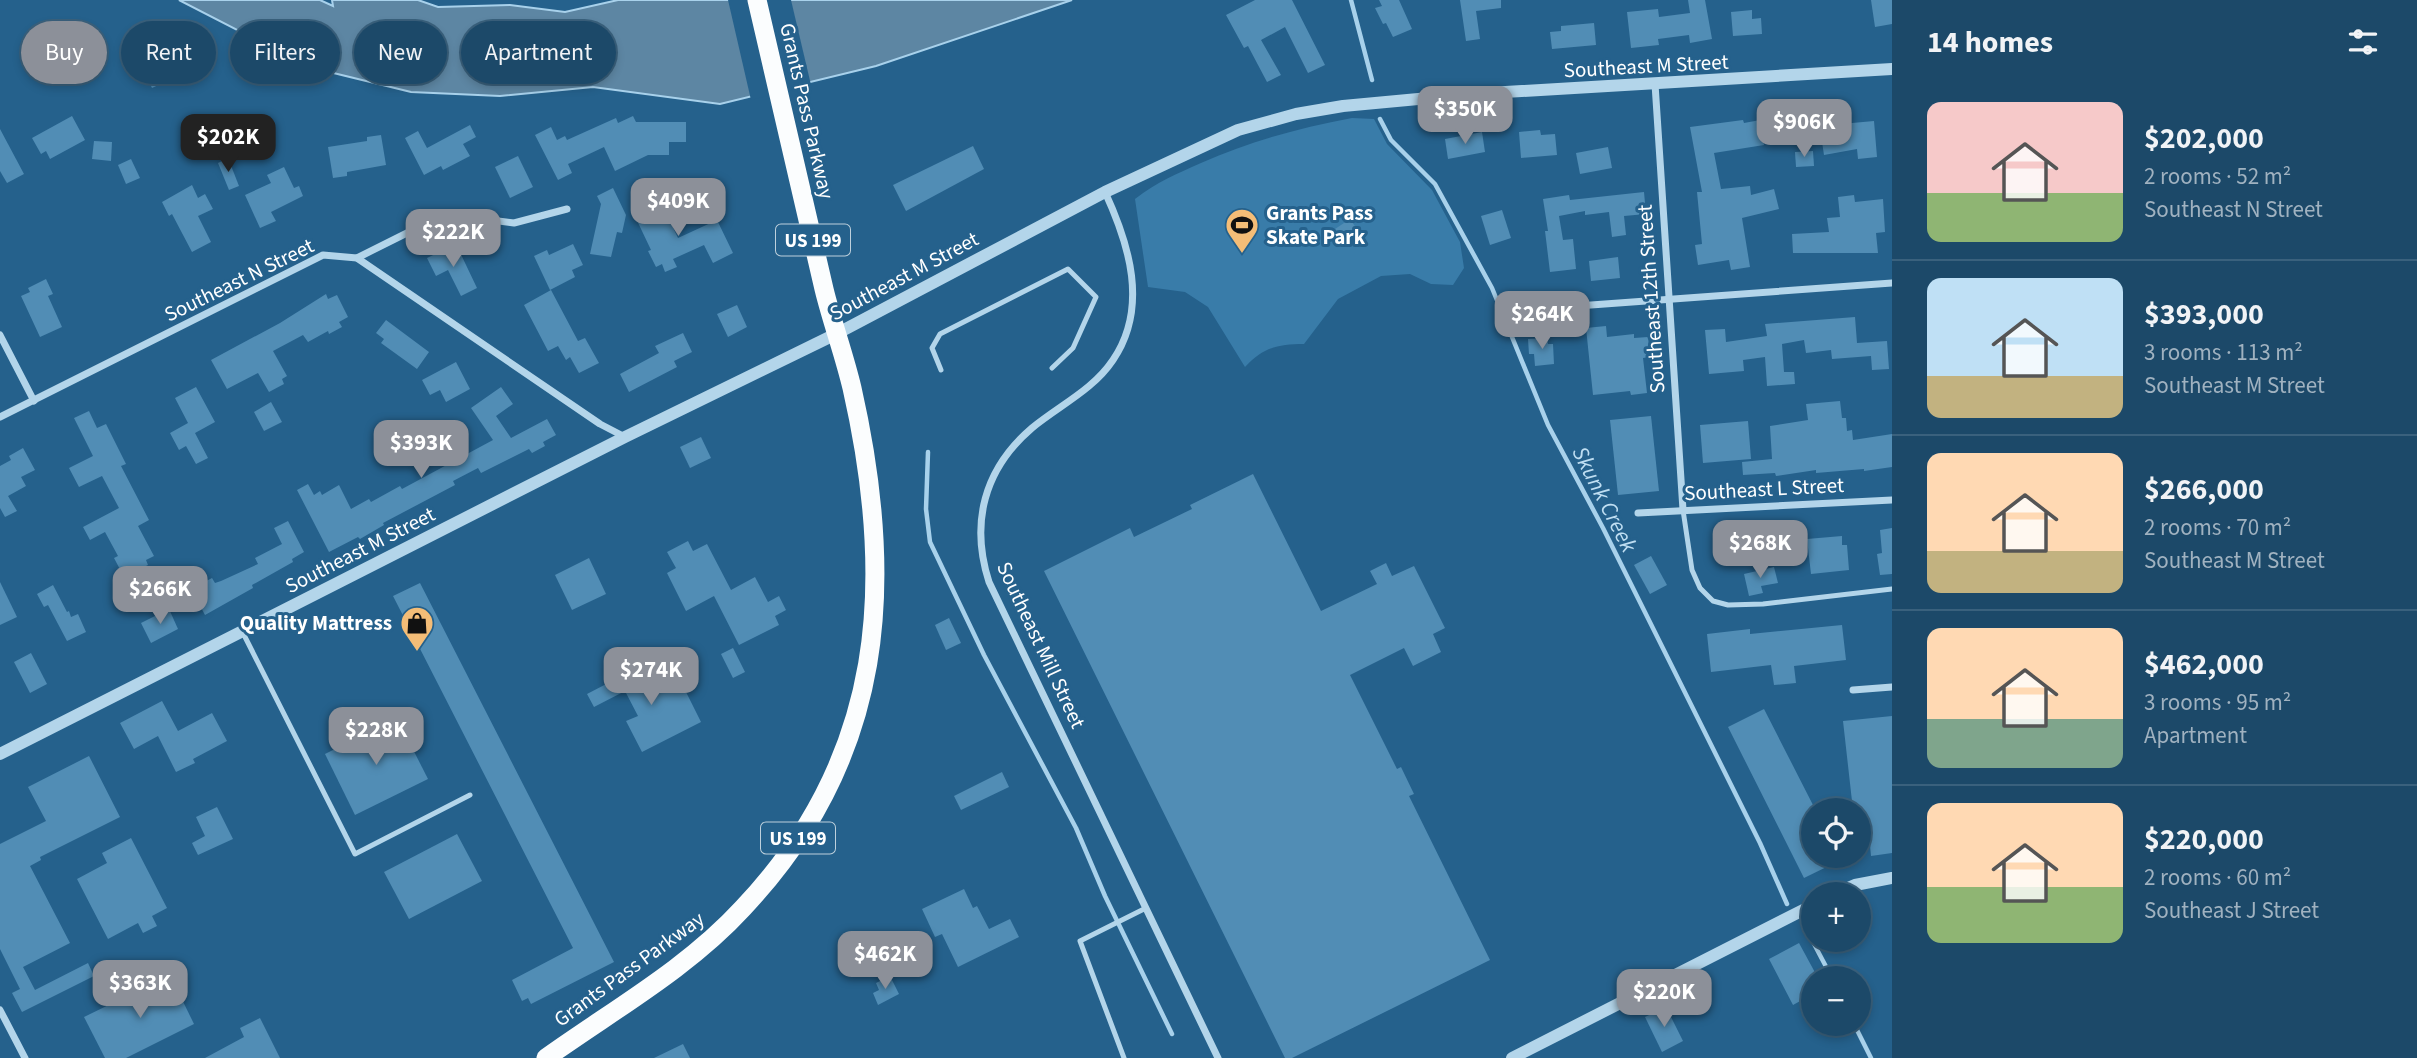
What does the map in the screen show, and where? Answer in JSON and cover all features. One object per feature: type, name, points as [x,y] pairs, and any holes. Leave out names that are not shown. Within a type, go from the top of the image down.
[{"type":"highway","name":"Grants Pass Parkway","points":[[546,1058],[684,961],[743,909],[774,873],[803,832],[847,743],[861,700],[870,657],[875,617],[876,574],[873,517],[864,453],[852,389],[825,293],[757,0]]},
{"type":"street","name":"Southeast M Street","points":[[0,754],[838,333],[1105,192],[1238,130],[1331,107],[1472,94],[1892,69]]},
{"type":"street","name":"Southeast 12th Street","points":[[1655,85],[1683,510]]},
{"type":"street","name":"Southeast Mill Street","points":[[1105,192],[1121,226],[1132,269],[1131,308],[1126,331],[1113,360],[1095,380],[1075,398],[1033,427],[1014,445],[992,478],[981,512],[979,529],[983,563],[989,582],[1218,1058]]},
{"type":"street","points":[[567,209],[514,223],[445,214],[357,258],[600,424],[625,438]]},
{"type":"street","name":"Southeast N Street","points":[[0,417],[323,255],[357,258]]},
{"type":"street","points":[[1536,309],[1892,283]]},
{"type":"street","points":[[0,335],[34,401]]},
{"type":"street","name":"Southeast L Street","points":[[1638,513],[1892,500]]},
{"type":"street","points":[[1853,691],[1892,687]]},
{"type":"street","points":[[1871,882],[1892,878]]},
{"type":"street","points":[[1512,1058],[1801,911]]},
{"type":"street","points":[[0,1010],[25,1058]]},
{"type":"lane","points":[[941,370],[932,348],[940,334],[1068,270],[1096,296],[1073,348],[1052,368]]},
{"type":"lane","points":[[1683,510],[1692,570],[1700,588],[1713,601],[1728,605],[1763,604],[1892,589]]},
{"type":"lane","points":[[242,631],[355,854],[470,795]]},
{"type":"lane","points":[[1124,1058],[1080,941],[1146,908]]},
{"type":"shaded area","points":[[179,0],[320,0],[333,6],[332,0],[418,0],[438,7],[510,5],[565,12],[618,0],[1072,0],[876,66],[720,104],[593,87],[500,96],[411,92],[378,84],[447,84],[447,21],[354,21],[354,78],[340,75],[340,21],[230,21],[230,26]]},
{"type":"shaded area","name":"Grants Pass Skate Park","points":[[1352,118],[1374,119],[1387,144],[1432,190],[1460,242],[1464,268],[1453,285],[1431,284],[1410,274],[1381,276],[1338,299],[1304,344],[1271,348],[1245,367],[1208,307],[1185,292],[1148,287],[1135,199],[1175,175],[1238,148],[1294,131]]},
{"type":"pier","points":[[728,0],[791,0],[811,85],[751,100]]},
{"type":"building","points":[[1255,0],[1292,0],[1325,65],[1308,73],[1285,27],[1261,40],[1281,75],[1267,82],[1248,46],[1244,48],[1226,15]]},
{"type":"building","points":[[1379,0],[1399,0],[1412,29],[1393,37],[1375,8],[1382,6]]},
{"type":"building","points":[[1460,0],[1501,0],[1501,8],[1476,11],[1480,39],[1466,41]]},
{"type":"building","points":[[1688,0],[1705,0],[1712,39],[1690,43],[1689,35],[1658,39],[1659,45],[1631,48],[1627,12],[1658,9],[1659,17],[1690,13]]},
{"type":"building","points":[[1871,0],[1892,0],[1892,24],[1875,27]]},
{"type":"building","points":[[1752,10],[1752,19],[1761,18],[1762,34],[1733,36],[1731,12]]},
{"type":"building","points":[[1594,23],[1596,45],[1552,49],[1550,32],[1561,31],[1561,26]]},
{"type":"building","points":[[1835,106],[1837,120],[1840,119],[1841,124],[1874,121],[1877,157],[1858,159],[1857,149],[1824,155],[1817,109]]},
{"type":"building","points":[[72,116],[85,140],[50,159],[46,151],[41,154],[32,138]]},
{"type":"building","points":[[633,116],[636,122],[686,122],[686,142],[669,142],[669,155],[648,155],[615,171],[604,147],[568,164],[572,173],[558,180],[535,135],[551,127],[557,140],[565,136],[567,140],[616,118],[618,123]]},
{"type":"building","points":[[1771,118],[1775,136],[1763,138],[1764,145],[1714,153],[1721,189],[1750,186],[1751,195],[1774,189],[1779,209],[1742,218],[1750,267],[1731,270],[1729,260],[1698,265],[1695,245],[1702,244],[1697,192],[1702,192],[1690,127]]},
{"type":"building","points":[[470,125],[476,137],[463,144],[470,156],[443,170],[441,166],[424,175],[405,138],[418,131],[427,148]]},
{"type":"building","points":[[0,129],[24,174],[7,183],[0,171]]},
{"type":"building","points":[[1540,130],[1541,135],[1555,134],[1557,155],[1521,158],[1519,132]]},
{"type":"building","points":[[1482,132],[1485,152],[1448,159],[1445,139]]},
{"type":"building","points":[[381,135],[386,165],[347,172],[347,176],[333,178],[328,147],[367,141],[367,137]]},
{"type":"building","points":[[94,141],[112,142],[111,161],[92,159]]},
{"type":"building","points":[[973,146],[984,169],[906,211],[893,185]]},
{"type":"building","points":[[1608,147],[1612,168],[1580,174],[1576,153]]},
{"type":"building","points":[[1813,151],[1814,166],[1796,167],[1795,152]]},
{"type":"building","points":[[518,156],[533,187],[510,198],[495,167]]},
{"type":"building","points":[[228,158],[239,186],[229,190],[218,163]]},
{"type":"building","points":[[131,159],[140,178],[126,184],[118,165]]},
{"type":"building","points":[[284,167],[294,188],[299,186],[303,196],[271,212],[276,221],[260,228],[245,195],[271,183],[267,175]]},
{"type":"building","points":[[192,185],[198,198],[205,194],[213,209],[198,216],[211,242],[192,252],[172,214],[169,216],[162,202]]},
{"type":"building","points":[[613,188],[626,215],[622,233],[617,232],[611,257],[590,254],[601,204],[597,196]]},
{"type":"building","points":[[1644,192],[1646,214],[1624,216],[1626,235],[1612,237],[1609,212],[1585,215],[1585,211],[1559,216],[1563,240],[1573,239],[1576,269],[1550,272],[1543,199],[1569,195],[1570,200]]},
{"type":"building","points":[[1854,195],[1855,202],[1883,199],[1885,232],[1876,233],[1878,253],[1793,253],[1792,234],[1829,232],[1827,218],[1840,217],[1838,197]]},
{"type":"building","points":[[646,202],[651,213],[663,207],[678,238],[717,220],[733,253],[713,263],[704,245],[673,259],[677,267],[665,272],[662,264],[656,267],[632,210]]},
{"type":"building","points":[[1502,210],[1511,238],[1490,245],[1481,216]]},
{"type":"building","points":[[1350,219],[1359,232],[1344,242],[1335,229]]},
{"type":"building","points":[[456,244],[477,288],[461,296],[448,270],[436,276],[427,258]]},
{"type":"building","points":[[573,244],[583,265],[572,270],[575,277],[550,290],[534,256],[547,250],[549,255]]},
{"type":"building","points":[[1618,257],[1620,278],[1591,281],[1589,261]]},
{"type":"building","points":[[46,279],[53,294],[48,296],[62,327],[40,337],[21,296],[30,292],[28,288]]},
{"type":"building","points":[[551,290],[578,341],[585,338],[599,363],[579,373],[570,357],[566,360],[558,346],[548,351],[524,305]]},
{"type":"building","points":[[326,294],[328,299],[337,295],[348,317],[339,322],[342,327],[329,334],[328,331],[308,342],[303,335],[273,351],[287,376],[282,379],[284,384],[269,392],[258,373],[227,389],[211,360],[280,323]]},
{"type":"building","points":[[737,305],[747,327],[728,337],[717,314]]},
{"type":"building","points":[[1855,317],[1857,343],[1887,341],[1889,369],[1872,370],[1871,356],[1832,359],[1831,350],[1806,353],[1804,340],[1782,344],[1784,372],[1794,372],[1795,384],[1767,386],[1765,357],[1743,360],[1744,371],[1709,374],[1705,330],[1725,329],[1726,342],[1767,336],[1765,324]]},
{"type":"building","points":[[386,320],[429,352],[417,369],[381,343],[384,339],[376,333]]},
{"type":"building","points":[[1606,326],[1607,337],[1634,334],[1634,338],[1648,337],[1650,357],[1643,358],[1647,393],[1631,395],[1630,391],[1593,395],[1586,328]]},
{"type":"building","points":[[683,333],[692,352],[674,361],[677,367],[629,392],[620,374],[659,353],[655,346]]},
{"type":"building","points":[[1547,338],[1548,344],[1553,344],[1554,364],[1535,366],[1534,354],[1529,354],[1528,339]]},
{"type":"building","points":[[456,362],[470,389],[446,402],[440,390],[430,395],[422,380]]},
{"type":"building","points":[[196,387],[215,422],[195,433],[208,458],[196,464],[186,446],[179,450],[170,433],[188,423],[175,398]]},
{"type":"building","points":[[501,387],[513,404],[496,416],[511,438],[547,419],[556,435],[543,442],[545,446],[532,453],[529,449],[481,473],[478,468],[453,481],[455,485],[383,523],[384,525],[360,539],[358,537],[329,552],[297,490],[308,484],[314,495],[320,491],[322,495],[339,485],[351,509],[369,499],[371,502],[400,486],[402,489],[493,440],[471,408]]},
{"type":"building","points":[[1840,401],[1842,418],[1846,418],[1847,431],[1852,430],[1853,440],[1892,434],[1892,467],[1816,473],[1816,470],[1776,476],[1775,473],[1743,475],[1742,462],[1772,459],[1770,426],[1808,420],[1806,404]]},
{"type":"building","points":[[271,402],[282,422],[264,431],[254,412]]},
{"type":"building","points":[[89,411],[97,428],[106,424],[126,464],[121,466],[149,520],[138,526],[154,556],[146,560],[148,565],[124,577],[114,558],[118,556],[105,532],[90,540],[83,527],[119,508],[102,476],[79,487],[69,468],[93,456],[74,418]]},
{"type":"building","points":[[1651,416],[1659,491],[1618,495],[1610,420]]},
{"type":"building","points":[[1748,421],[1751,459],[1703,463],[1700,425]]},
{"type":"building","points":[[701,437],[711,458],[690,468],[680,447]]},
{"type":"building","points":[[23,448],[35,470],[21,477],[26,486],[8,496],[17,511],[5,517],[0,508],[0,466],[11,460],[9,456]]},
{"type":"building","points":[[1253,474],[1321,611],[1377,584],[1370,571],[1386,563],[1392,576],[1414,566],[1445,628],[1433,634],[1441,652],[1413,666],[1404,648],[1350,675],[1397,769],[1401,767],[1414,794],[1409,796],[1490,960],[1292,1058],[1285,1058],[1044,571],[1130,528],[1134,537],[1192,509],[1190,505]]},
{"type":"building","points":[[288,521],[304,552],[292,559],[293,562],[252,585],[253,588],[205,615],[191,589],[212,578],[215,583],[221,581],[258,564],[255,558],[282,544],[274,528]]},
{"type":"building","points":[[1892,528],[1892,574],[1880,575],[1877,554],[1882,553],[1880,530]]},
{"type":"building","points":[[1842,536],[1842,545],[1847,545],[1849,570],[1811,574],[1807,539]]},
{"type":"building","points":[[688,541],[693,551],[707,544],[731,590],[755,577],[768,602],[779,596],[786,610],[775,616],[779,625],[739,645],[714,596],[686,611],[667,573],[676,568],[667,552]]},
{"type":"building","points":[[1651,556],[1667,585],[1650,594],[1634,565]]},
{"type":"building","points":[[589,558],[606,594],[572,610],[555,575]]},
{"type":"building","points":[[1774,567],[1778,583],[1761,586],[1763,593],[1749,596],[1744,574]]},
{"type":"building","points":[[0,582],[17,617],[0,625]]},
{"type":"building","points":[[420,583],[614,962],[531,1004],[528,998],[522,1001],[512,980],[573,948],[393,596]]},
{"type":"building","points":[[53,585],[67,612],[69,611],[71,617],[78,614],[86,632],[67,641],[48,605],[44,607],[37,594]]},
{"type":"building","points":[[169,609],[178,629],[151,643],[141,623]]},
{"type":"building","points":[[949,618],[961,643],[946,650],[935,625]]},
{"type":"building","points":[[1842,625],[1846,660],[1794,666],[1796,683],[1774,685],[1771,665],[1711,672],[1707,634],[1750,629],[1750,634]]},
{"type":"building","points":[[733,648],[745,672],[733,678],[721,654]]},
{"type":"building","points":[[31,653],[47,684],[30,693],[14,662]]},
{"type":"building","points":[[641,666],[653,691],[679,678],[701,722],[642,752],[626,721],[638,716],[625,691],[594,707],[587,694]]},
{"type":"building","points":[[162,701],[178,731],[212,713],[227,741],[193,759],[195,763],[176,772],[158,736],[134,749],[120,723]]},
{"type":"building","points":[[1764,709],[1809,798],[1801,798],[1801,868],[1824,868],[1804,878],[1728,727]]},
{"type":"building","points":[[1892,716],[1892,853],[1871,856],[1871,798],[1852,798],[1843,721]]},
{"type":"building","points":[[397,718],[428,779],[355,815],[325,754]]},
{"type":"building","points":[[89,756],[120,817],[40,857],[41,860],[30,866],[70,943],[23,967],[35,990],[88,963],[94,976],[22,1012],[12,993],[20,989],[0,949],[0,844],[46,821],[28,787]]},
{"type":"building","points":[[1002,772],[1009,787],[961,810],[954,796]]},
{"type":"building","points":[[217,807],[233,839],[198,855],[192,843],[205,836],[196,817]]},
{"type":"building","points":[[457,834],[482,881],[409,919],[384,872]]},
{"type":"building","points":[[131,838],[167,908],[152,916],[157,926],[143,933],[138,923],[108,939],[77,879],[107,863],[102,853]]},
{"type":"building","points":[[964,889],[973,908],[977,906],[989,929],[1010,919],[1019,937],[958,967],[942,934],[935,937],[922,909]]},
{"type":"building","points":[[1799,943],[1801,952],[1804,952],[1811,966],[1801,966],[1801,1001],[1793,1005],[1769,959]]},
{"type":"building","points":[[170,975],[194,1024],[126,1058],[105,1058],[84,1017]]},
{"type":"building","points":[[890,976],[899,994],[878,1005],[873,993],[879,990],[876,983]]},
{"type":"building","points":[[1666,1007],[1683,1041],[1662,1052],[1645,1017]]},
{"type":"building","points":[[260,1018],[280,1058],[205,1058],[244,1037],[240,1028]]},
{"type":"building","points":[[683,1044],[690,1058],[654,1058]]},
{"type":"waterway","name":"Skunk Creek","points":[[1351,0],[1372,80]]},
{"type":"waterway","name":"Skunk Creek","points":[[1380,119],[1391,140],[1435,184],[1492,288],[1548,425],[1603,528],[1760,843],[1787,904]]},
{"type":"waterway","points":[[928,452],[926,509],[930,542],[984,655],[1076,828],[1105,896],[1172,1034]]},
{"type":"waterway","name":"Skunk Creek","points":[[1818,952],[1826,966]]},
{"type":"waterway","name":"Skunk Creek","points":[[1860,1036],[1871,1058]]},
{"type":"place","name":"Grants Pass Skate Park","points":[[1242,255]]},
{"type":"place","name":"Quality Mattress","points":[[417,653]]}]
